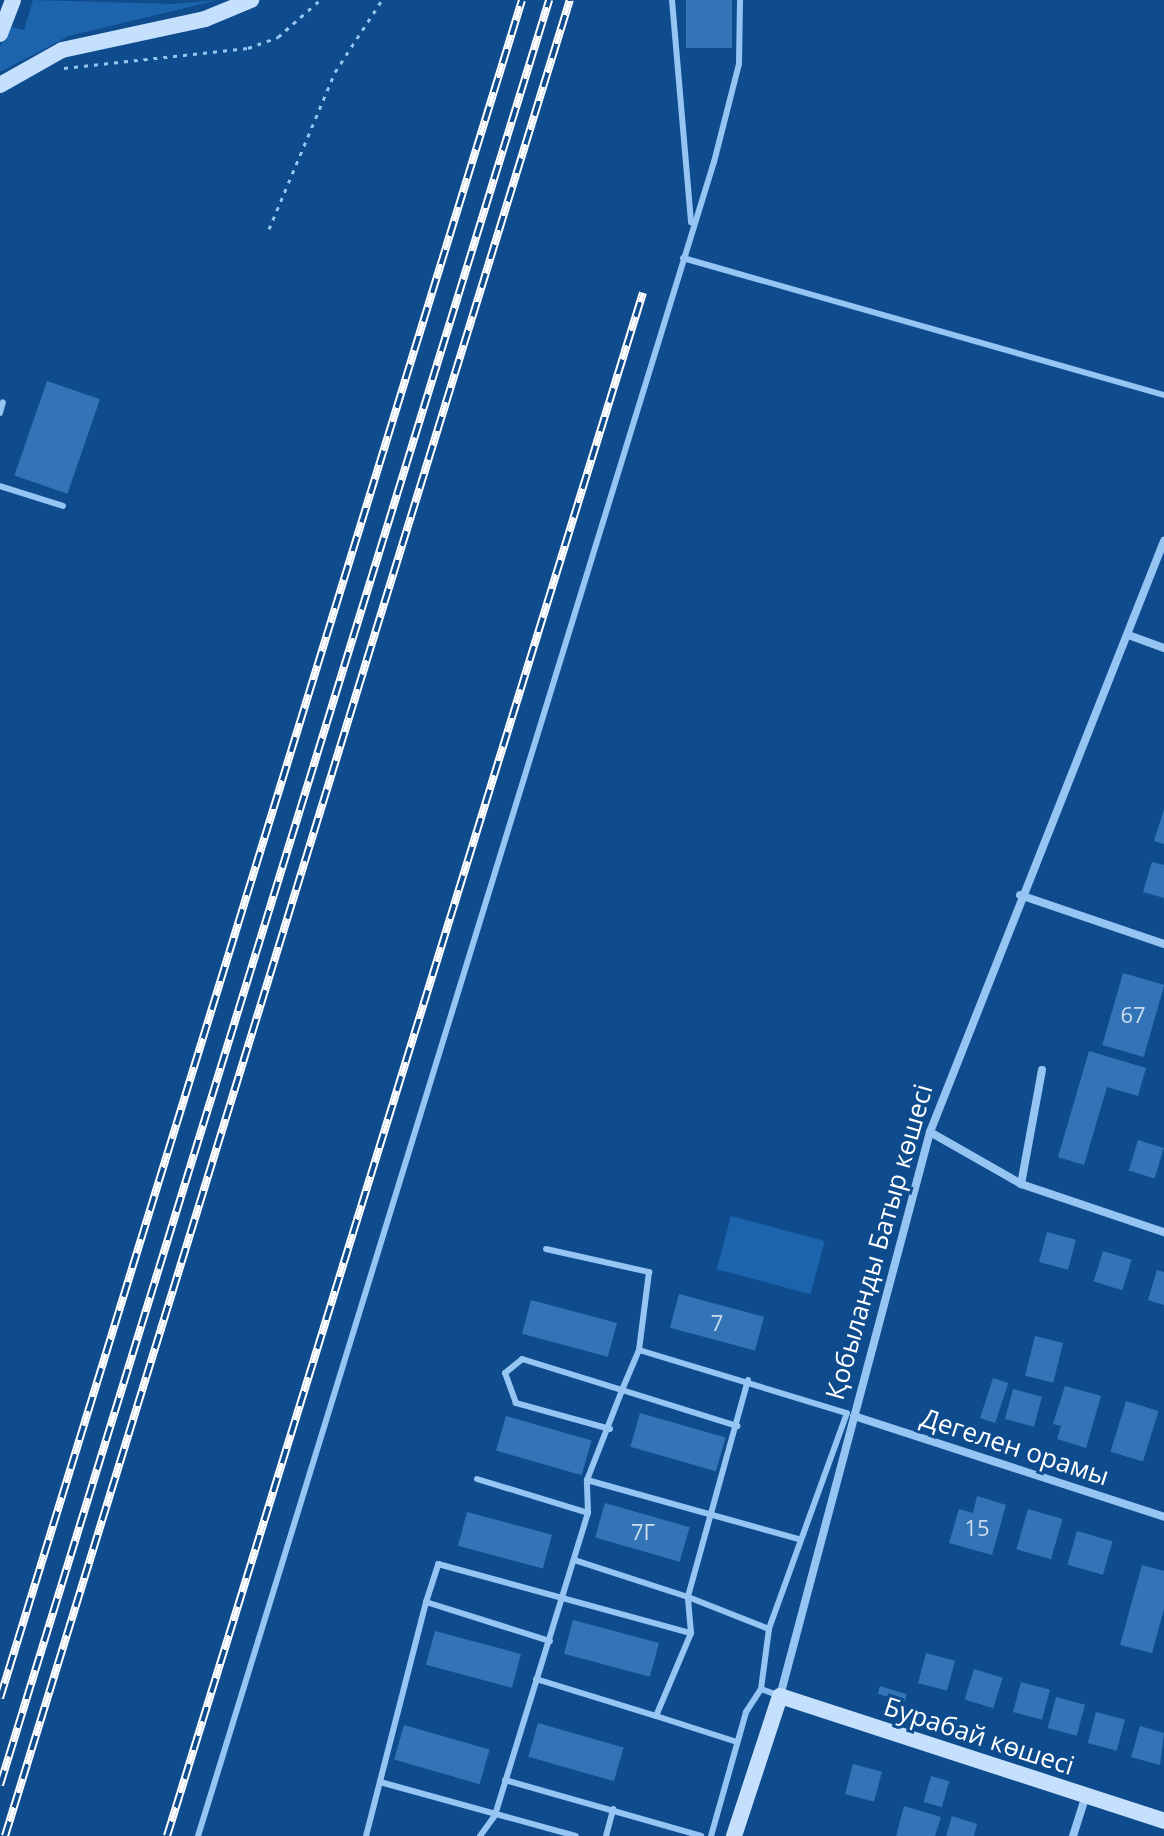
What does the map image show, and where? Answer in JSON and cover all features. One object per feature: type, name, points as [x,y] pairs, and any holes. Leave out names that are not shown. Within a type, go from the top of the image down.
[{"type":"street","points":[[0,34],[13,0]]},
{"type":"street","points":[[0,85],[62,50],[205,19],[251,0]]},
{"type":"street","name":"Қобыланды Батыр көшесі","points":[[734,1836],[780,1696],[851,1414],[930,1132],[1020,895],[1131,636],[1164,541]]},
{"type":"street","points":[[1131,636],[1164,648]]},
{"type":"street","points":[[1020,895],[1164,944]]},
{"type":"street","points":[[1021,1184],[1042,1070]]},
{"type":"street","points":[[930,1132],[1021,1184],[1164,1232]]},
{"type":"street","name":"Дегелен орамы","points":[[851,1414],[1164,1517]]},
{"type":"street","name":"Бурабай көшесі","points":[[780,1696],[1164,1821]]},
{"type":"street","points":[[1073,1836],[1086,1795]]},
{"type":"lane","points":[[672,0],[692,226]]},
{"type":"lane","points":[[198,1836],[683,258],[739,64],[740,0]]},
{"type":"lane","points":[[683,258],[1164,395]]},
{"type":"lane","points":[[0,413],[3,402]]},
{"type":"lane","points":[[0,486],[63,506]]},
{"type":"lane","points":[[480,1836],[495,1815],[563,1599],[588,1513],[587,1480],[610,1429],[639,1350],[649,1272],[546,1249]]},
{"type":"lane","points":[[639,1350],[748,1380],[851,1414],[798,1539],[769,1629],[761,1689],[737,1742],[711,1836]]},
{"type":"lane","points":[[610,1429],[516,1403],[505,1373],[522,1359],[737,1426]]},
{"type":"lane","points":[[656,1716],[691,1633],[688,1597],[748,1380]]},
{"type":"lane","points":[[477,1479],[588,1513]]},
{"type":"lane","points":[[587,1480],[798,1539]]},
{"type":"lane","points":[[574,1560],[688,1597],[769,1629]]},
{"type":"lane","points":[[366,1836],[438,1564],[691,1633]]},
{"type":"lane","points":[[426,1602],[550,1641]]},
{"type":"lane","points":[[536,1679],[737,1742]]},
{"type":"lane","points":[[761,1689],[780,1696]]},
{"type":"lane","points":[[505,1780],[701,1836]]},
{"type":"lane","points":[[380,1782],[576,1836]]},
{"type":"lane","points":[[606,1836],[613,1809]]},
{"type":"path","points":[[53,71],[248,48],[278,37],[320,0]]},
{"type":"path","points":[[269,229],[335,72],[382,0]]},
{"type":"shaded area","points":[[33,0],[174,4],[218,0],[69,36],[0,72],[0,46],[12,27],[24,30]]},
{"type":"shaded area","points":[[731,1216],[825,1241],[810,1294],[717,1269]]},
{"type":"building","points":[[686,0],[732,0],[732,48],[686,48]]},
{"type":"building","points":[[47,381],[100,399],[67,494],[14,476]]},
{"type":"building","points":[[1164,809],[1164,844],[1154,841]]},
{"type":"building","points":[[1152,862],[1164,865],[1164,898],[1143,892]]},
{"type":"building","points":[[1123,973],[1164,985],[1144,1057],[1102,1045]]},
{"type":"building","points":[[1089,1051],[1146,1068],[1138,1096],[1107,1087],[1084,1165],[1058,1157]]},
{"type":"building","points":[[1138,1140],[1164,1148],[1154,1178],[1129,1171]]},
{"type":"building","points":[[1047,1232],[1076,1240],[1068,1270],[1039,1262]]},
{"type":"building","points":[[1103,1251],[1132,1260],[1122,1290],[1094,1282]]},
{"type":"building","points":[[1157,1270],[1164,1272],[1164,1305],[1148,1300]]},
{"type":"building","points":[[679,1294],[764,1317],[755,1351],[670,1328]]},
{"type":"building","points":[[531,1300],[617,1323],[608,1357],[522,1334]]},
{"type":"building","points":[[1035,1336],[1063,1343],[1053,1383],[1025,1376]]},
{"type":"building","points":[[993,1378],[1008,1383],[995,1423],[980,1418]]},
{"type":"building","points":[[1065,1386],[1101,1396],[1086,1448],[1057,1439],[1061,1426],[1053,1424]]},
{"type":"building","points":[[1013,1389],[1042,1397],[1034,1427],[1005,1419]]},
{"type":"building","points":[[1126,1401],[1159,1411],[1143,1462],[1111,1452]]},
{"type":"building","points":[[640,1413],[726,1438],[716,1471],[630,1447]]},
{"type":"building","points":[[506,1416],[592,1441],[582,1475],[496,1451]]},
{"type":"building","points":[[977,1496],[1006,1505],[992,1555],[949,1543],[959,1509],[973,1513]]},
{"type":"building","points":[[605,1503],[690,1527],[680,1562],[595,1538]]},
{"type":"building","points":[[1028,1509],[1063,1519],[1051,1559],[1016,1549]]},
{"type":"building","points":[[467,1512],[552,1535],[543,1569],[458,1546]]},
{"type":"building","points":[[1077,1531],[1113,1541],[1103,1575],[1067,1565]]},
{"type":"building","points":[[1142,1565],[1164,1571],[1164,1609],[1152,1653],[1120,1645]]},
{"type":"building","points":[[573,1620],[659,1643],[650,1677],[564,1654]]},
{"type":"building","points":[[435,1631],[521,1654],[512,1688],[426,1665]]},
{"type":"building","points":[[926,1653],[955,1661],[947,1691],[918,1683]]},
{"type":"building","points":[[974,1669],[1003,1678],[993,1708],[965,1700]]},
{"type":"building","points":[[1021,1682],[1050,1690],[1042,1720],[1013,1712]]},
{"type":"building","points":[[880,1686],[907,1694],[904,1702],[878,1694]]},
{"type":"building","points":[[1056,1697],[1085,1705],[1077,1736],[1048,1728]]},
{"type":"building","points":[[1096,1712],[1125,1720],[1117,1751],[1088,1743]]},
{"type":"building","points":[[538,1723],[624,1748],[614,1781],[528,1757]]},
{"type":"building","points":[[404,1725],[490,1750],[480,1784],[394,1760]]},
{"type":"building","points":[[1140,1726],[1164,1733],[1160,1765],[1131,1757]]},
{"type":"building","points":[[853,1764],[882,1772],[874,1802],[845,1794]]},
{"type":"building","points":[[931,1776],[949,1781],[942,1807],[924,1802]]},
{"type":"building","points":[[904,1806],[941,1817],[935,1836],[896,1836]]},
{"type":"building","points":[[952,1816],[977,1824],[974,1836],[946,1836]]},
{"type":"railway","points":[[0,1698],[522,0]]},
{"type":"railway","points":[[0,1785],[549,0]]},
{"type":"railway","points":[[5,1836],[570,0]]},
{"type":"railway","points":[[167,1836],[643,293]]}]
